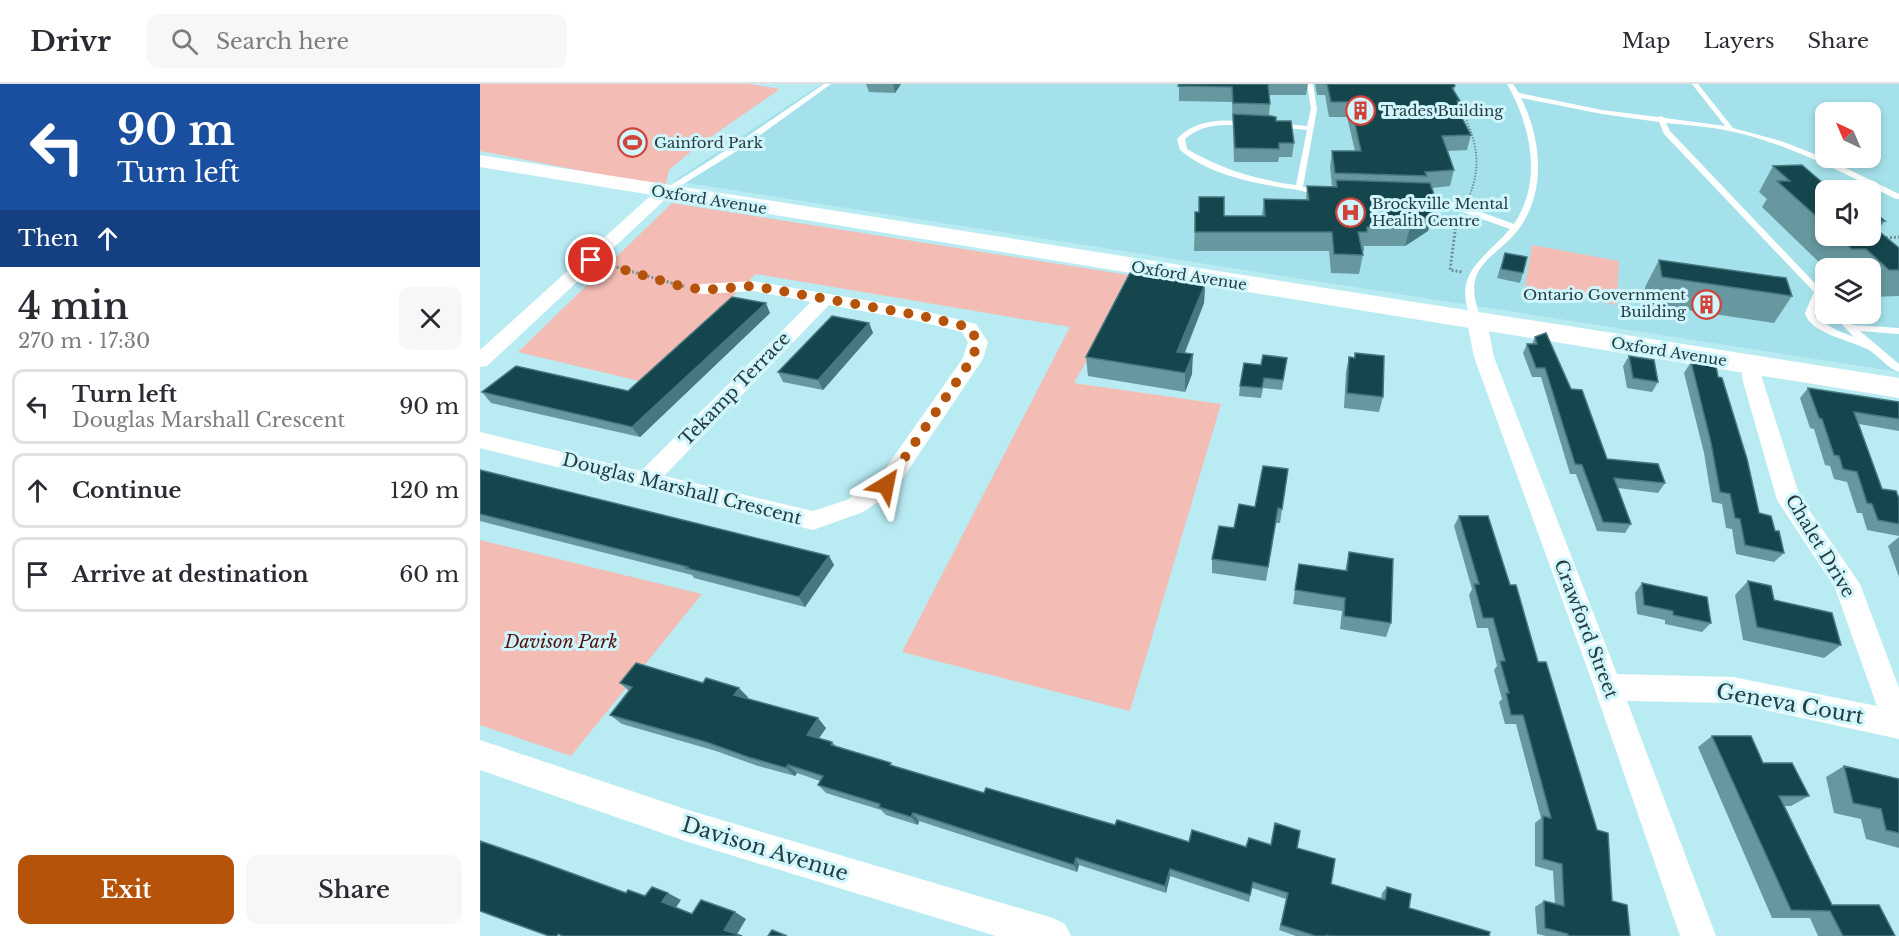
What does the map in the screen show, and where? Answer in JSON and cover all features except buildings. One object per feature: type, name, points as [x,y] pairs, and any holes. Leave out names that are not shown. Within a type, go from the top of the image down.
[{"type":"street","name":"Oxford Avenue","points":[[480,161],[1899,388]]},
{"type":"street","points":[[480,361],[664,192]]},
{"type":"street","name":"Douglas Marshall Crescent","points":[[480,440],[813,521],[855,506],[886,485],[972,359],[978,342],[969,327],[917,315],[753,286],[703,290]]},
{"type":"street","name":"Tekamp Terrace","points":[[646,480],[824,298]]},
{"type":"street","name":"Crawford Street","points":[[1477,322],[1484,357],[1608,687],[1698,936]]},
{"type":"street","name":"Chalet Drive","points":[[1752,364],[1752,378],[1790,500],[1846,584],[1899,725]]},
{"type":"street","name":"Geneva Court","points":[[1608,687],[1733,690],[1899,725]]},
{"type":"street","name":"Davison Avenue","points":[[480,755],[688,826],[1053,936]]},
{"type":"lane","points":[[664,192],[741,144],[828,84]]},
{"type":"lane","points":[[1299,188],[1314,109],[1310,84]]},
{"type":"lane","points":[[1477,322],[1470,298],[1472,274],[1516,228],[1533,194],[1535,165],[1531,130],[1518,95],[1510,84]]},
{"type":"lane","points":[[1695,84],[1731,129]]},
{"type":"lane","points":[[1518,95],[1602,112],[1731,129],[1778,143],[1822,160],[1899,197]]},
{"type":"lane","points":[[1661,118],[1667,132],[1815,289]]},
{"type":"lane","points":[[1254,124],[1220,124],[1186,132],[1181,139],[1184,150],[1227,173],[1270,184],[1332,194]]},
{"type":"lane","points":[[1265,125],[1310,128]]},
{"type":"lane","points":[[1410,196],[1421,196],[1463,208],[1516,228]]},
{"type":"lane","points":[[1815,301],[1810,314],[1815,321]]},
{"type":"lane","points":[[1820,324],[1833,332],[1871,347]]},
{"type":"lane","points":[[1848,324],[1871,347],[1899,369]]},
{"type":"lane","points":[[1853,328],[1899,331]]},
{"type":"path","points":[[1455,95],[1478,148],[1478,164],[1470,194],[1455,224],[1450,270],[1472,274]]},
{"type":"path","points":[[1881,238],[1899,237]]},
{"type":"path","points":[[591,260],[676,285],[703,290]]},
{"type":"shaded area","name":"Brockville Mental Health Centre","points":[[821,84],[1899,84],[1899,372],[674,181]]},
{"type":"green space","points":[[480,84],[749,84],[780,89],[695,148],[669,170],[665,187],[480,151]]},
{"type":"green space","points":[[672,203],[1135,276],[1074,383],[1221,404],[1130,711],[902,652],[1070,327],[756,274],[643,382],[518,352]]},
{"type":"green space","points":[[1532,245],[1619,261],[1617,305],[1525,287]]},
{"type":"green space","name":"Davison Park","points":[[480,540],[702,594],[571,756],[480,725]]},
{"type":"place","name":"Trades Building","points":[[1360,111]]},
{"type":"place","name":"Gainford Park","points":[[633,143]]},
{"type":"place","name":"Brockville Mental Health Centre","points":[[1351,213]]},
{"type":"place","name":"Ontario Government Building","points":[[1707,304]]},
{"type":"route","points":[[591,260],[676,285],[703,290],[753,286],[917,315],[969,327],[978,342],[972,359],[886,485]]}]
